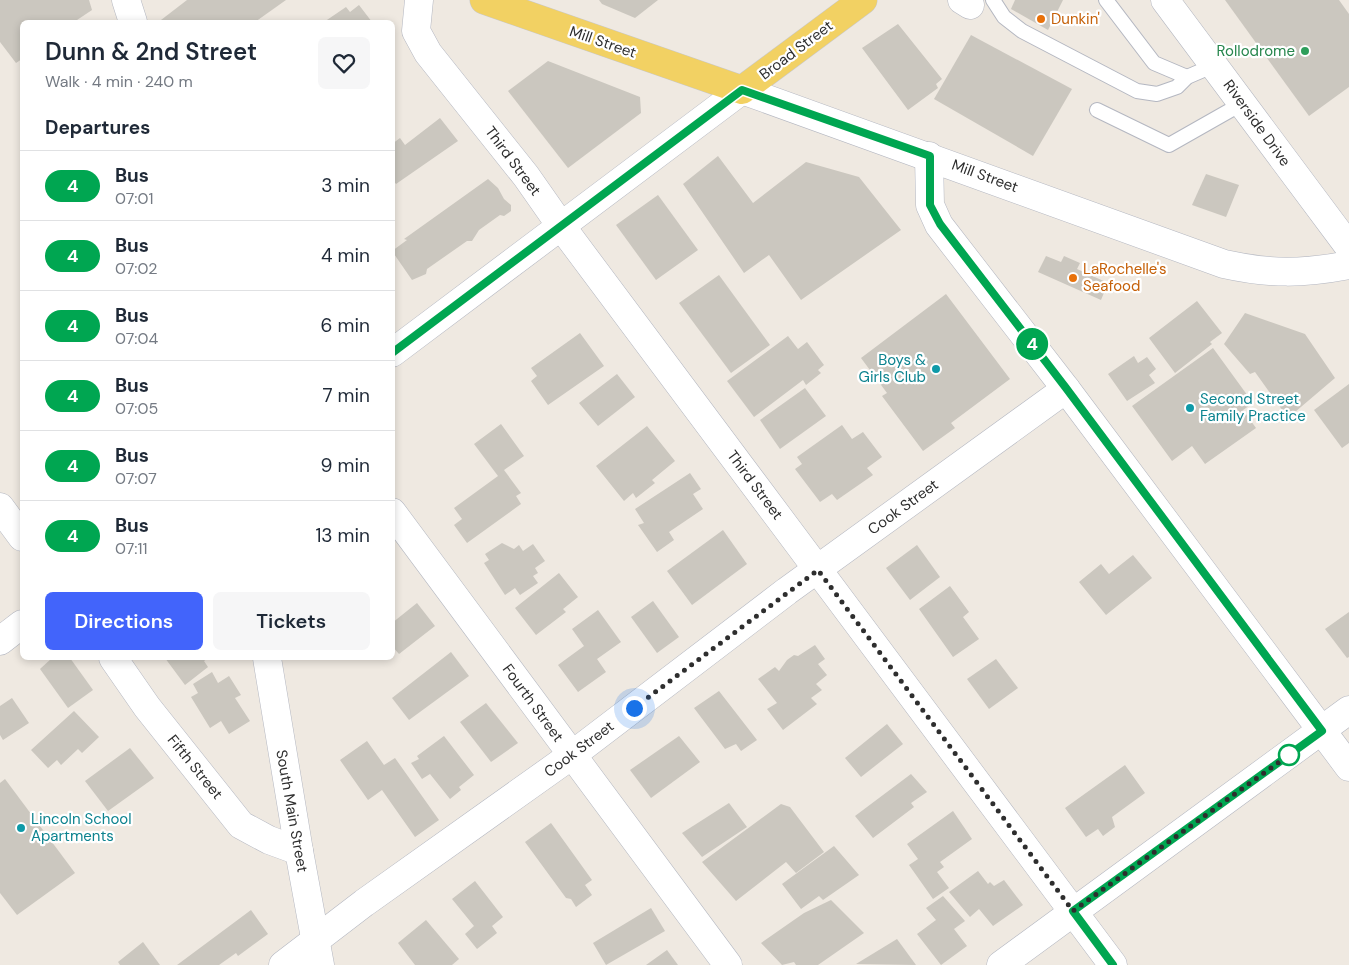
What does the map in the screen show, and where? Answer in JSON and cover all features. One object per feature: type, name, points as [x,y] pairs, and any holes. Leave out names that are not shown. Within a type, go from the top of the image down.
[{"type":"main road","name":"Mill Street","points":[[484,0],[742,90]]},
{"type":"main road","name":"Broad Street","points":[[742,90],[863,0]]},
{"type":"street","points":[[126,0],[132,20]]},
{"type":"street","name":"Third Street","points":[[419,0],[416,31],[428,52],[526,176],[561,226],[1112,965]]},
{"type":"street","name":"Riverside Drive","points":[[1165,0],[1349,247]]},
{"type":"street","name":"Broad Street","points":[[395,351],[742,90]]},
{"type":"street","name":"Mill Street","points":[[742,90],[930,156],[1224,264],[1258,271],[1289,273],[1318,271],[1349,264]]},
{"type":"street","points":[[930,156],[930,205],[940,224],[1066,388],[1349,767]]},
{"type":"street","name":"Cook Street","points":[[283,965],[318,953],[572,755],[818,570],[1066,388]]},
{"type":"street","points":[[0,507],[20,533]]},
{"type":"street","name":"Fourth Street","points":[[395,516],[728,965]]},
{"type":"street","points":[[0,641],[20,626]]},
{"type":"street","name":"Fifth Street","points":[[114,660],[147,707],[241,825],[268,840],[299,851]]},
{"type":"street","name":"South Main Street","points":[[267,660],[318,953]]},
{"type":"street","points":[[1001,965],[1349,710]]},
{"type":"lane","points":[[1106,0],[1154,63],[1187,77]]},
{"type":"lane","points":[[975,2],[1004,17],[1022,31],[1137,91],[1157,94],[1177,87],[1187,77],[1215,65]]},
{"type":"lane","points":[[1097,110],[1169,145],[1243,103]]},
{"type":"building","points":[[0,0],[89,0],[92,10],[77,20],[20,20],[20,60],[16,63],[0,42]]},
{"type":"building","points":[[187,0],[286,0],[258,20],[161,20]]},
{"type":"building","points":[[599,0],[658,0],[635,18],[602,4]]},
{"type":"building","name":"Dunkin'","points":[[1015,0],[1063,0],[1048,30],[1011,9]]},
{"type":"building","name":"Rollodrome","points":[[1225,0],[1339,0],[1349,14],[1349,87],[1309,116]]},
{"type":"building","points":[[359,5],[370,20],[327,20],[346,7],[350,12]]},
{"type":"building","points":[[898,24],[942,79],[936,84],[938,88],[908,110],[862,48]]},
{"type":"building","points":[[971,35],[1072,89],[1033,156],[934,99]]},
{"type":"building","points":[[548,61],[640,97],[641,113],[568,168],[508,91]]},
{"type":"building","points":[[440,118],[458,141],[396,184],[395,142],[400,138],[405,145]]},
{"type":"building","points":[[718,156],[753,203],[806,162],[859,177],[901,230],[801,300],[769,255],[744,273],[683,184]]},
{"type":"building","points":[[1206,174],[1239,185],[1226,217],[1192,205]]},
{"type":"building","points":[[488,179],[498,188],[504,199],[511,205],[511,211],[504,216],[500,215],[479,230],[472,241],[467,241],[427,269],[426,274],[412,280],[395,255],[395,249],[407,240],[404,239]]},
{"type":"building","points":[[658,195],[698,250],[656,280],[616,225]]},
{"type":"building","name":"LaRochelle's Seafood","points":[[1046,256],[1061,262],[1064,256],[1080,263],[1077,269],[1108,283],[1101,300],[1038,272]]},
{"type":"building","points":[[719,275],[770,345],[731,373],[679,303]]},
{"type":"building","name":"Boys & Girls Club","points":[[946,294],[1010,379],[951,423],[955,428],[923,451],[882,396],[887,393],[861,358]]},
{"type":"building","points":[[1197,301],[1222,333],[1210,342],[1212,344],[1175,373],[1149,338]]},
{"type":"building","points":[[1245,313],[1305,334],[1335,378],[1288,418],[1255,372],[1250,374],[1224,344]]},
{"type":"building","points":[[580,333],[604,366],[548,405],[531,381],[537,376],[531,368]]},
{"type":"building","points":[[788,336],[798,349],[807,342],[824,365],[818,370],[821,373],[806,385],[803,380],[754,417],[727,381]]},
{"type":"building","name":"Second Street Family Practice","points":[[1213,348],[1253,403],[1243,410],[1256,428],[1205,464],[1192,446],[1172,461],[1132,406]]},
{"type":"building","points":[[1134,356],[1138,363],[1147,357],[1156,369],[1149,375],[1155,383],[1127,401],[1108,374]]},
{"type":"building","points":[[617,374],[635,397],[598,426],[579,403]]},
{"type":"building","points":[[1349,384],[1349,443],[1342,448],[1314,410]]},
{"type":"building","points":[[805,388],[826,416],[780,449],[760,420]]},
{"type":"building","points":[[501,424],[524,456],[504,470],[521,493],[516,496],[521,504],[467,543],[454,525],[462,519],[454,508],[498,476],[474,444]]},
{"type":"building","points":[[842,425],[852,439],[863,432],[882,457],[867,468],[873,475],[837,500],[832,494],[820,502],[795,469],[802,464],[797,457]]},
{"type":"building","points":[[647,426],[675,461],[652,480],[655,483],[636,498],[633,493],[624,501],[596,466]]},
{"type":"building","points":[[690,473],[701,489],[693,494],[703,509],[669,532],[674,540],[657,552],[638,525],[644,523],[635,509]]},
{"type":"building","points":[[723,530],[747,564],[692,605],[667,571]]},
{"type":"building","points":[[502,543],[514,549],[519,545],[523,551],[533,544],[545,561],[535,568],[538,573],[533,576],[538,583],[520,595],[515,588],[505,595],[484,563],[489,560],[485,554]]},
{"type":"building","points":[[917,545],[940,577],[910,600],[886,568]]},
{"type":"building","points":[[1133,555],[1152,578],[1106,615],[1079,582],[1101,564],[1109,574]]},
{"type":"building","points":[[559,573],[578,597],[563,609],[566,612],[536,635],[515,608]]},
{"type":"building","points":[[950,586],[969,612],[963,617],[979,639],[953,657],[919,609]]},
{"type":"building","points":[[653,601],[679,637],[657,653],[631,617]]},
{"type":"building","points":[[417,603],[435,626],[399,654],[395,649],[395,621]]},
{"type":"building","points":[[598,610],[621,642],[597,659],[606,672],[578,692],[558,665],[584,646],[572,629]]},
{"type":"building","points":[[1349,612],[1349,657],[1347,658],[1325,629]]},
{"type":"building","points":[[815,645],[825,659],[818,664],[827,675],[816,684],[822,690],[811,698],[817,704],[783,730],[767,709],[777,703],[758,679],[775,667],[779,671],[787,660],[794,655],[798,656]]},
{"type":"building","points":[[451,652],[469,676],[409,720],[392,698]]},
{"type":"building","points":[[996,659],[1018,688],[989,709],[967,679]]},
{"type":"building","points":[[50,660],[71,660],[93,690],[68,708],[40,669]]},
{"type":"building","points":[[166,660],[205,660],[204,661],[208,667],[185,685]]},
{"type":"building","points":[[212,672],[218,683],[229,676],[241,695],[235,698],[250,721],[229,734],[221,721],[210,728],[191,697],[198,693],[193,684]]},
{"type":"building","points":[[719,691],[757,740],[741,751],[736,744],[725,749],[694,708]]},
{"type":"building","points":[[12,698],[29,723],[3,740],[0,735],[0,706]]},
{"type":"building","points":[[486,703],[518,743],[491,762],[460,722]]},
{"type":"building","points":[[74,711],[99,737],[82,753],[78,749],[61,765],[57,760],[48,768],[31,750]]},
{"type":"building","points":[[887,724],[903,744],[861,777],[845,758]]},
{"type":"building","points":[[444,736],[474,775],[459,787],[461,790],[450,799],[430,774],[422,779],[411,763],[419,759],[417,756]]},
{"type":"building","points":[[679,736],[700,762],[651,798],[630,770]]},
{"type":"building","points":[[367,741],[384,765],[395,758],[439,820],[415,837],[382,790],[368,800],[340,760]]},
{"type":"building","points":[[130,748],[154,778],[108,811],[85,781]]},
{"type":"building","points":[[1125,765],[1145,793],[1112,817],[1115,827],[1103,836],[1098,829],[1086,837],[1065,808]]},
{"type":"building","points":[[911,774],[927,792],[911,803],[914,807],[873,838],[855,816]]},
{"type":"building","name":"Lincoln School Apartments","points":[[5,779],[75,873],[17,915],[0,893],[0,783]]},
{"type":"building","points":[[729,803],[747,827],[702,857],[682,833]]},
{"type":"building","points":[[781,804],[790,807],[824,852],[796,873],[786,862],[736,901],[702,862]]},
{"type":"building","points":[[953,811],[972,839],[940,862],[944,867],[937,872],[949,888],[933,899],[909,865],[918,859],[907,844]]},
{"type":"building","points":[[551,823],[592,880],[585,885],[592,895],[576,907],[571,899],[566,898],[525,842]]},
{"type":"building","points":[[834,846],[859,875],[823,900],[819,896],[801,909],[782,884]]},
{"type":"building","points":[[978,871],[988,884],[990,882],[994,886],[1004,880],[1023,905],[993,926],[979,909],[970,917],[949,892]]},
{"type":"building","points":[[475,881],[503,917],[492,926],[497,933],[477,949],[465,934],[474,926],[452,899]]},
{"type":"building","points":[[943,896],[965,921],[954,929],[967,946],[941,965],[917,934],[936,920],[926,908]]},
{"type":"building","points":[[831,900],[864,933],[818,965],[796,965],[794,962],[782,965],[761,943],[804,913]]},
{"type":"building","points":[[651,908],[665,931],[606,965],[593,943]]},
{"type":"building","points":[[251,910],[268,934],[238,956],[236,953],[219,965],[177,965]]},
{"type":"building","points":[[426,920],[459,959],[452,965],[415,965],[398,943]]},
{"type":"building","points":[[897,939],[916,965],[856,964]]},
{"type":"building","points":[[143,942],[160,965],[120,965],[118,962]]},
{"type":"building","points":[[667,950],[678,965],[646,965]]},
{"type":"bus line","name":"4","points":[[395,351],[742,90],[930,156],[930,205],[940,224],[1066,388],[1322,731],[1190,824],[1073,911],[1113,965]]},
{"type":"place","name":"Dunkin'","points":[[1041,19]]},
{"type":"place","name":"Rollodrome","points":[[1305,51]]},
{"type":"place","name":"LaRochelle's Seafood","points":[[1073,278]]},
{"type":"place","name":"Boys & Girls Club","points":[[936,369]]},
{"type":"place","name":"Second Street Family Practice","points":[[1190,408]]},
{"type":"place","name":"Lincoln School Apartments","points":[[21,828]]},
{"type":"route","points":[[634,708],[818,570],[1073,911],[1190,824],[1293,752],[1289,755]]}]
